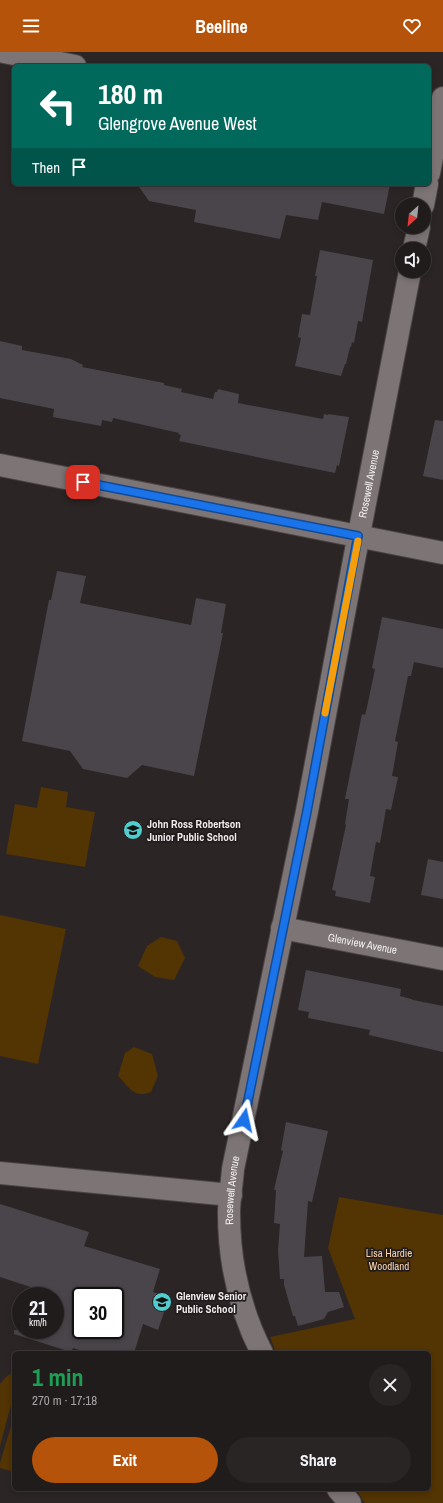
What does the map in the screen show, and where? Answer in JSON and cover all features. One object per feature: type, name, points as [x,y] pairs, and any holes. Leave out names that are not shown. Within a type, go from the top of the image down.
[{"type":"street","points":[[4,52],[65,64]]},
{"type":"street","points":[[431,163],[443,98]]},
{"type":"street","points":[[424,198],[427,186]]},
{"type":"street","name":"Rosewell Avenue","points":[[261,1351],[245,1314],[237,1285],[229,1212],[233,1170],[307,811],[358,536],[409,278]]},
{"type":"street","points":[[0,465],[443,553]]},
{"type":"street","name":"Glenview Avenue","points":[[282,928],[443,959]]},
{"type":"street","points":[[0,1174],[230,1195]]},
{"type":"street","points":[[338,1491],[341,1503]]},
{"type":"street","points":[[339,1491],[350,1503]]},
{"type":"green space","points":[[41,787],[68,792],[66,807],[95,812],[85,867],[6,854],[15,804],[37,808]]},
{"type":"green space","points":[[0,915],[66,929],[38,1064],[0,1056]]},
{"type":"green space","points":[[161,937],[177,941],[185,958],[174,980],[155,977],[138,966],[147,946]]},
{"type":"green space","points":[[134,1047],[152,1054],[158,1076],[151,1092],[145,1094],[132,1091],[118,1076],[125,1053]]},
{"type":"green space","name":"Lisa Hardie Woodland","points":[[339,1197],[443,1215],[443,1503],[365,1503],[357,1491],[431,1491],[431,1351],[275,1351],[270,1337],[355,1319],[328,1248]]},
{"type":"green space","points":[[12,1374],[12,1401],[0,1446],[0,1384],[8,1375]]},
{"type":"green space","points":[[12,1423],[12,1471],[0,1468],[0,1463]]},
{"type":"building","points":[[138,186],[390,186],[384,214],[322,202],[318,220],[286,215],[280,239],[194,222],[196,210],[149,201]]},
{"type":"building","points":[[320,250],[373,260],[362,322],[358,321],[354,343],[352,342],[350,347],[346,364],[341,376],[295,366],[301,338],[298,337],[302,314],[310,315]]},
{"type":"building","points":[[0,341],[22,346],[22,350],[71,359],[83,365],[82,367],[164,383],[164,385],[182,389],[181,392],[213,399],[215,392],[217,392],[218,389],[239,394],[238,403],[323,419],[324,414],[349,417],[339,466],[337,465],[335,473],[179,441],[181,435],[178,434],[179,433],[113,418],[112,422],[102,420],[101,426],[53,417],[54,409],[0,398]]},
{"type":"building","points":[[435,420],[443,421],[443,480],[423,476]]},
{"type":"building","points":[[57,571],[86,576],[80,603],[191,625],[196,598],[226,604],[221,633],[223,633],[194,776],[142,765],[127,778],[83,769],[70,751],[22,741],[49,600],[51,600]]},
{"type":"building","points":[[382,617],[443,629],[443,668],[414,662],[411,676],[408,676],[395,741],[398,742],[392,776],[398,777],[391,810],[386,809],[380,843],[376,842],[370,876],[375,877],[370,903],[335,896],[336,891],[332,890],[346,825],[349,799],[345,799],[362,714],[365,715],[375,669],[372,668]]},
{"type":"building","points":[[428,859],[443,862],[443,899],[421,895]]},
{"type":"building","points":[[306,970],[401,989],[400,996],[443,1006],[443,1052],[369,1035],[370,1030],[308,1018],[309,1012],[298,1010]]},
{"type":"building","points":[[286,1122],[328,1131],[312,1202],[308,1201],[304,1257],[322,1256],[325,1292],[339,1292],[344,1307],[328,1312],[324,1319],[298,1326],[295,1316],[293,1316],[284,1285],[284,1279],[280,1279],[278,1250],[280,1224],[274,1223],[276,1190],[274,1190],[283,1151],[281,1150]]},
{"type":"building","points":[[0,1204],[89,1232],[84,1246],[160,1269],[153,1292],[169,1297],[158,1330],[143,1324],[135,1351],[83,1351],[73,1348],[72,1351],[30,1339],[64,1339],[64,1287],[31,1287],[0,1277]]},
{"type":"slow traffic","points":[[325,713],[358,541]]},
{"type":"place","name":"John Ross Robertson Junior Public School","points":[[133,830]]},
{"type":"place","name":"Glenview Senior Public School","points":[[162,1302]]},
{"type":"route","points":[[83,482],[358,536],[307,811],[244,1120]]}]
